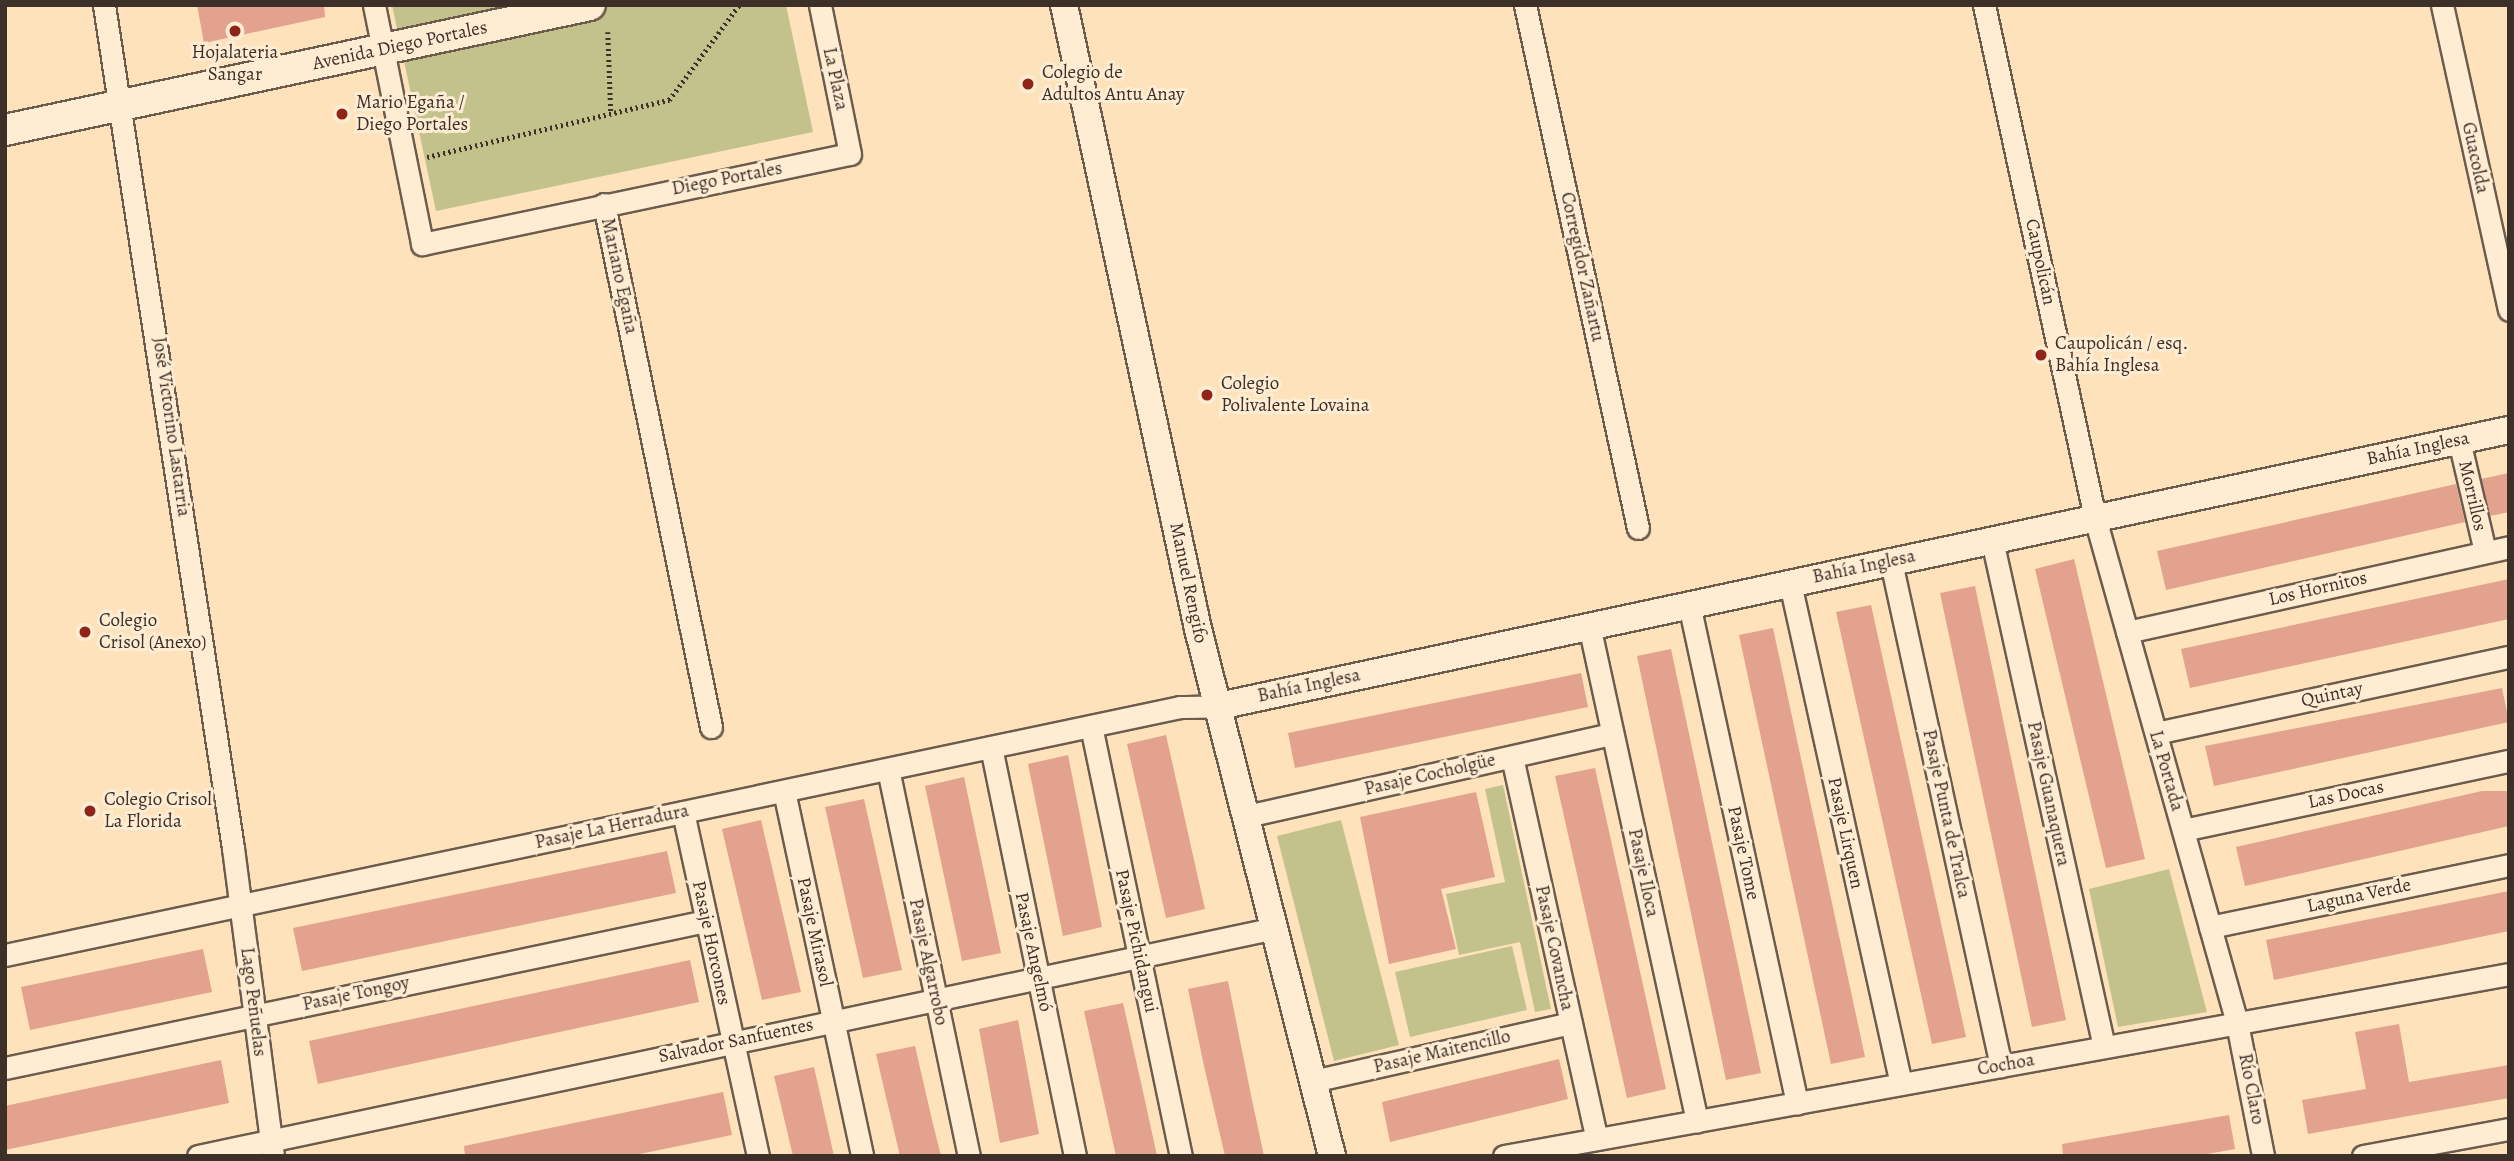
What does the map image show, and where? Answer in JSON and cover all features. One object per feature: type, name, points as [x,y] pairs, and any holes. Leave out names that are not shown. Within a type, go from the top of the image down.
[{"type":"main road","name":"Avenida Diego Portales","points":[[5,130],[590,5]]},
{"type":"street","name":"José Victorino Lastarria","points":[[104,5],[123,105],[233,849]]},
{"type":"street","name":"Mariano Egaña","points":[[374,5],[422,244],[604,204],[711,727]]},
{"type":"street","name":"La Plaza","points":[[820,5],[850,154]]},
{"type":"street","name":"Manuel Rengifo","points":[[1065,5],[1219,706],[1332,1156]]},
{"type":"street","name":"Corregidor Zañartu","points":[[1525,5],[1638,528]]},
{"type":"street","name":"Caupolicán","points":[[1984,5],[2095,518]]},
{"type":"street","name":"Guacolda","points":[[2442,5],[2509,310]]},
{"type":"street","name":"Diego Portales","points":[[604,204],[850,154]]},
{"type":"street","name":"Bahía Inglesa","points":[[1219,706],[2509,430]]},
{"type":"street","name":"Morrillos","points":[[2459,440],[2485,552]]},
{"type":"street","name":"La Portada","points":[[2095,518],[2237,1023]]},
{"type":"street","name":"Pasaje Guanaquera","points":[[1992,540],[2104,1047]]},
{"type":"street","name":"Los Hornitos","points":[[2127,632],[2509,547]]},
{"type":"street","name":"Pasaje Punta de Tralca","points":[[1891,562],[2001,1066]]},
{"type":"street","name":"Pasaje Lirquen","points":[[1790,583],[1901,1084]]},
{"type":"street","name":"Pasaje Tome","points":[[1689,604],[1797,1103]]},
{"type":"street","name":"Pasaje Iloca","points":[[1589,625],[1697,1121]]},
{"type":"street","name":"Quintay","points":[[2156,733],[2509,657]]},
{"type":"street","name":"Pasaje La Herradura","points":[[5,955],[1091,726],[1219,706]]},
{"type":"street","name":"Pasaje Pichidangui","points":[[1091,726],[1181,1156]]},
{"type":"street","name":"Pasaje Cocholgüe","points":[[1247,816],[1612,734]]},
{"type":"street","name":"Pasaje Angelmó","points":[[991,747],[1075,1156]]},
{"type":"street","name":"Pasaje Covancha","points":[[1512,757],[1597,1139]]},
{"type":"street","name":"Las Docas","points":[[2183,830],[2509,761]]},
{"type":"street","name":"Pasaje Algarrobo","points":[[888,769],[969,1156]]},
{"type":"street","name":"Pasaje Mirasol","points":[[784,791],[862,1156]]},
{"type":"street","name":"Pasaje Horcones","points":[[683,812],[758,1156]]},
{"type":"street","name":"Lago Peñuelas","points":[[233,849],[272,1148]]},
{"type":"street","name":"Laguna Verde","points":[[2210,927],[2509,866]]},
{"type":"street","name":"Pasaje Tongoy","points":[[5,1068],[706,920]]},
{"type":"street","name":"Salvador Sanfuentes","points":[[198,1156],[272,1148],[733,1042],[1275,928]]},
{"type":"street","name":"Cochoa","points":[[1504,1156],[2509,974]]},
{"type":"street","name":"Pasaje Maitencillo","points":[[1314,1080],[1571,1023]]},
{"type":"street","name":"Río Claro","points":[[2237,1023],[2263,1156]]},
{"type":"street","points":[[2363,1156],[2432,1149],[2509,1129]]},
{"type":"path","points":[[406,162],[669,100],[738,5]]},
{"type":"path","points":[[608,32],[611,114]]},
{"type":"shaded area","points":[[392,5],[786,5],[813,132],[436,211]]},
{"type":"shaded area","points":[[1503,785],[1551,1009],[1535,1012],[1520,942],[1459,955],[1446,894],[1505,882],[1485,789]]},
{"type":"shaded area","points":[[1341,820],[1399,1045],[1334,1061],[1277,836]]},
{"type":"shaded area","points":[[2169,869],[2207,1012],[2118,1027],[2089,889]]},
{"type":"shaded area","points":[[1512,946],[1527,1010],[1410,1037],[1395,972]]},
{"type":"building","points":[[197,5],[324,5],[325,17],[204,43]]},
{"type":"building","points":[[2509,473],[2509,512],[2490,516],[2481,479]]},
{"type":"building","points":[[2456,484],[2465,522],[2166,590],[2157,551]]},
{"type":"building","points":[[2074,559],[2145,859],[2106,868],[2035,569]]},
{"type":"building","points":[[2509,579],[2509,619],[2190,688],[2181,649]]},
{"type":"building","points":[[1975,586],[2066,1020],[2032,1027],[1940,593]]},
{"type":"building","points":[[1871,605],[1966,1037],[1932,1044],[1836,612]]},
{"type":"building","points":[[1773,628],[1865,1057],[1831,1064],[1739,635]]},
{"type":"building","points":[[1671,649],[1761,1073],[1726,1080],[1637,656]]},
{"type":"building","points":[[1581,673],[1588,707],[1295,768],[1288,733]]},
{"type":"building","points":[[2502,688],[2509,722],[2214,786],[2205,746]]},
{"type":"building","points":[[1166,735],[1205,909],[1166,918],[1127,744]]},
{"type":"building","points":[[1068,755],[1102,927],[1063,936],[1028,764]]},
{"type":"building","points":[[1595,768],[1666,1089],[1627,1098],[1555,776]]},
{"type":"building","points":[[964,777],[1001,953],[962,961],[925,786]]},
{"type":"building","points":[[2482,791],[2509,791],[2509,826],[2245,886],[2236,847]]},
{"type":"building","points":[[1476,792],[1495,877],[1441,889],[1456,949],[1389,964],[1360,817]]},
{"type":"building","points":[[864,799],[902,970],[863,978],[825,807]]},
{"type":"building","points":[[761,820],[801,992],[762,1000],[722,829]]},
{"type":"building","points":[[667,851],[676,893],[302,971],[293,928]]},
{"type":"building","points":[[2509,891],[2509,931],[2274,980],[2266,940]]},
{"type":"building","points":[[203,949],[212,992],[30,1030],[21,987]]},
{"type":"building","points":[[690,960],[699,1002],[318,1084],[309,1041]]},
{"type":"building","points":[[1228,981],[1264,1156],[1225,1156],[1188,989]]},
{"type":"building","points":[[1123,1003],[1157,1156],[1116,1156],[1084,1011]]},
{"type":"building","points":[[1018,1020],[1039,1134],[1000,1143],[979,1029]]},
{"type":"building","points":[[2399,1024],[2409,1082],[2509,1065],[2509,1098],[2308,1134],[2302,1100],[2366,1089],[2355,1032]]},
{"type":"building","points":[[915,1046],[941,1156],[900,1156],[886,1097],[876,1054]]},
{"type":"building","points":[[1559,1059],[1568,1099],[1390,1142],[1382,1102]]},
{"type":"building","points":[[221,1060],[229,1103],[5,1150],[5,1106]]},
{"type":"building","points":[[814,1067],[834,1156],[793,1156],[774,1076]]},
{"type":"building","points":[[723,1092],[732,1135],[630,1156],[465,1156],[464,1146]]},
{"type":"building","points":[[2229,1115],[2235,1149],[2196,1156],[2063,1156],[2062,1144]]},
{"type":"place","name":"Hojalateria Sangar","points":[[235,31]]},
{"type":"place","name":"Colegio de Adultos Antu Anay","points":[[1028,84]]},
{"type":"place","name":"Mario Egaña / Diego Portales","points":[[342,114]]},
{"type":"place","name":"Caupolicán / esq. Bahía Inglesa","points":[[2041,355]]},
{"type":"place","name":"Colegio Polivalente Lovaina","points":[[1207,395]]},
{"type":"place","name":"Colegio Crisol (Anexo)","points":[[85,632]]},
{"type":"place","name":"Colegio Crisol La Florida","points":[[90,811]]}]
